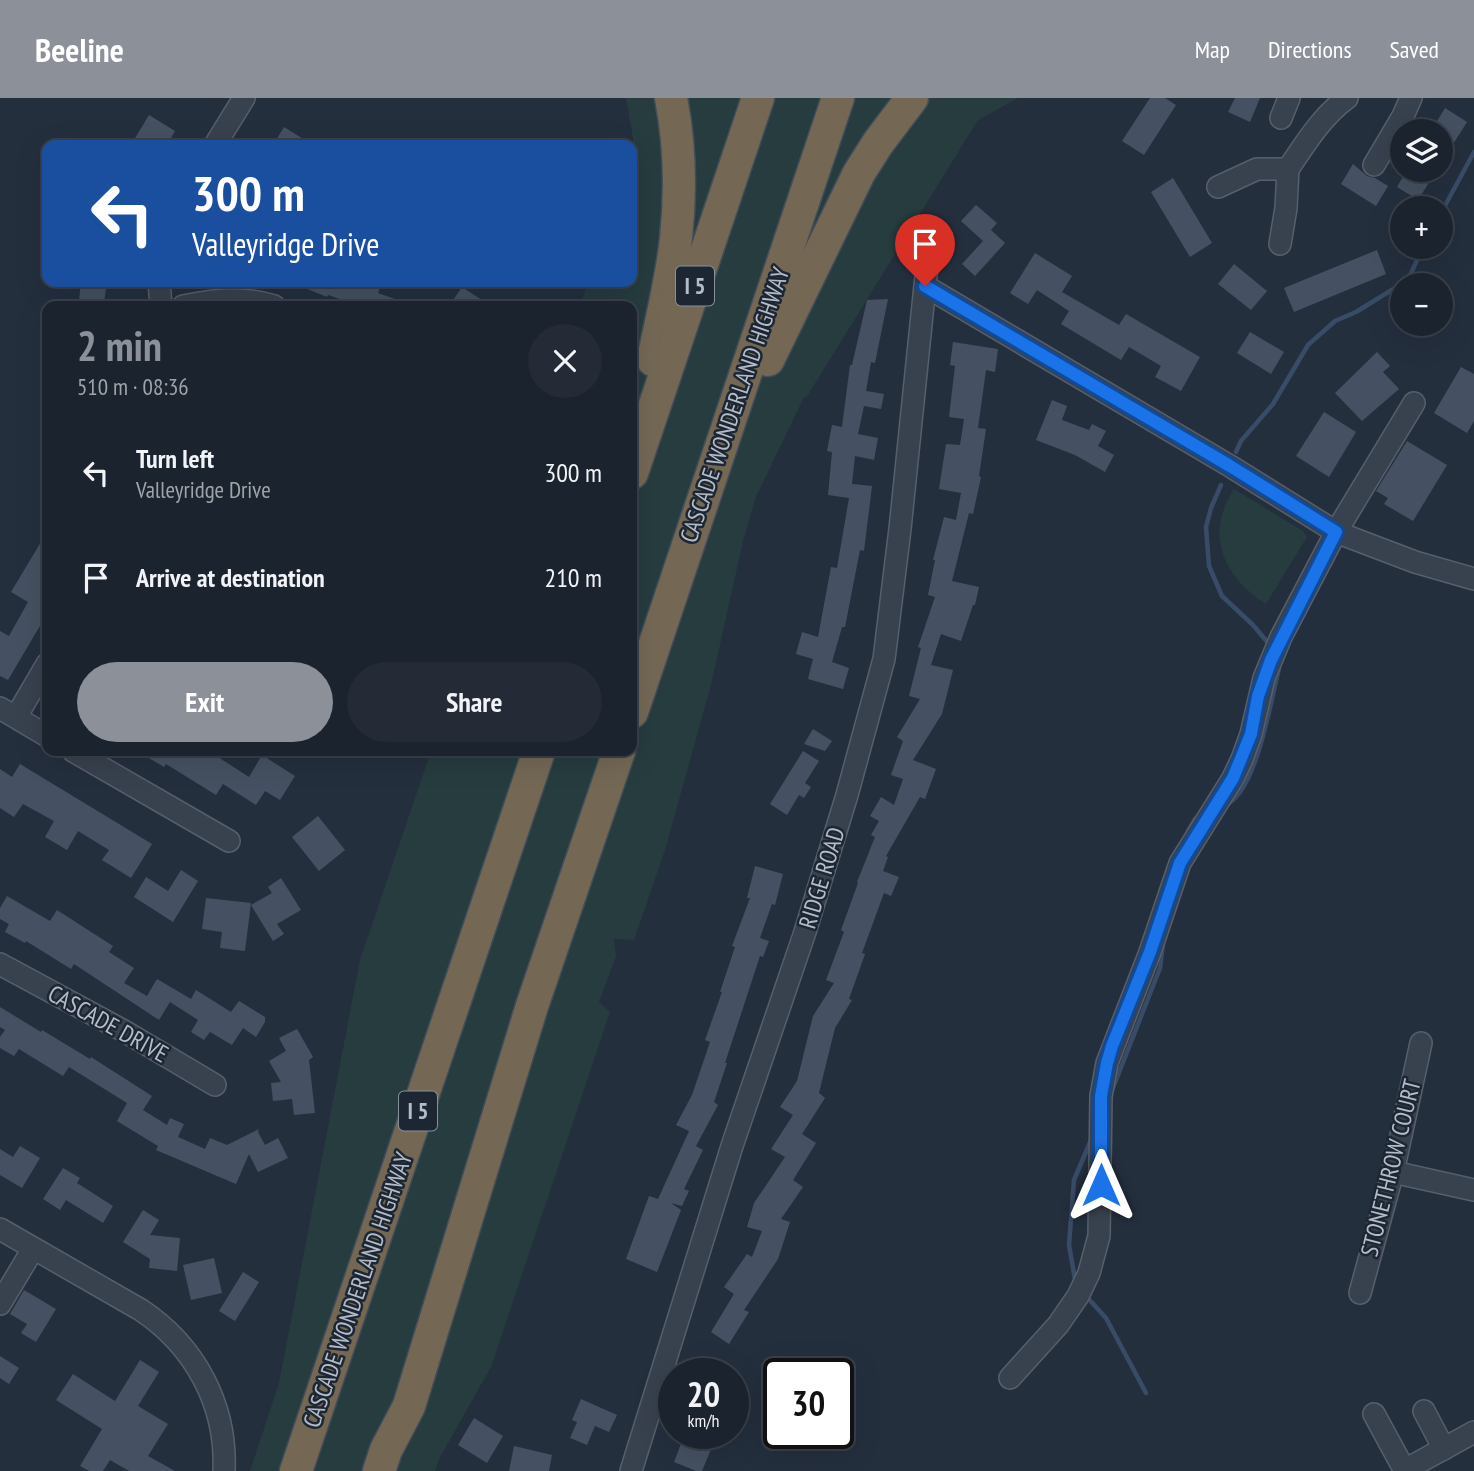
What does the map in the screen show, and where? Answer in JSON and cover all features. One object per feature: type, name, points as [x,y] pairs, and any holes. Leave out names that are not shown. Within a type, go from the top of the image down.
[{"type":"highway","points":[[637,446],[676,240],[678,160],[671,98]]},
{"type":"highway","name":"I 5","points":[[637,457],[758,98]]},
{"type":"highway","name":"CASCADE WONDERLAND HIGHWAY","points":[[637,697],[838,98]]},
{"type":"highway","points":[[713,471],[859,173],[912,98]]},
{"type":"highway","name":"CASCADE WONDERLAND HIGHWAY","points":[[296,1471],[537,756]]},
{"type":"highway","points":[[395,1471],[409,1406],[532,1006],[617,756]]},
{"type":"highway","points":[[284,1471],[323,1396]]},
{"type":"highway","points":[[379,1471],[386,1450],[409,1406]]},
{"type":"street","points":[[218,140],[244,98]]},
{"type":"street","points":[[1374,165],[1404,116],[1411,98]]},
{"type":"street","points":[[1280,244],[1286,208],[1288,169],[1333,102]]},
{"type":"street","points":[[1218,187],[1257,169],[1288,169]]},
{"type":"street","name":"RIDGE ROAD","points":[[631,1471],[732,1146],[805,932],[847,795],[884,659],[926,276],[1336,532]]},
{"type":"street","points":[[207,301],[250,301]]},
{"type":"street","points":[[1010,1378],[1058,1325],[1090,1273],[1100,1236],[1101,1096],[1109,1055],[1146,963],[1180,863],[1233,778],[1251,734],[1258,696],[1271,660],[1336,532],[1414,403]]},
{"type":"street","points":[[1336,532],[1415,562],[1474,579]]},
{"type":"street","points":[[42,670],[8,713],[42,733]]},
{"type":"street","points":[[83,756],[229,841]]},
{"type":"street","name":"CASCADE DRIVE","points":[[0,964],[124,1031],[215,1085]]},
{"type":"street","name":"STONETHROW COURT","points":[[1360,1293],[1393,1172],[1421,1043]]},
{"type":"street","points":[[1393,1172],[1474,1190]]},
{"type":"street","points":[[0,1229],[141,1310],[184,1348],[202,1374],[216,1405],[224,1444],[224,1471]]},
{"type":"street","points":[[0,1304],[33,1249]]},
{"type":"street","points":[[1424,1411],[1444,1449]]},
{"type":"street","points":[[1374,1414],[1405,1470],[1474,1432]]},
{"type":"green space","points":[[626,98],[1018,98],[978,120],[806,398],[804,397],[756,497],[743,541],[711,685],[665,850],[634,940],[614,939],[616,956],[599,1002],[610,1012],[491,1367],[440,1457],[435,1471],[250,1471],[279,1383],[360,960],[429,756],[637,756],[637,301],[582,301],[586,287],[637,287],[637,140],[633,138]]},
{"type":"green space","points":[[1234,489],[1303,531],[1307,537],[1266,604],[1239,581],[1223,554],[1220,522]]},
{"type":"building","points":[[1150,98],[1165,98],[1176,105],[1144,155],[1122,141]]},
{"type":"building","points":[[1235,98],[1260,98],[1250,122],[1228,112]]},
{"type":"building","points":[[1445,108],[1467,122],[1453,144],[1453,119],[1438,119]]},
{"type":"building","points":[[149,115],[175,131],[170,140],[134,140]]},
{"type":"building","points":[[284,127],[305,140],[276,140]]},
{"type":"building","points":[[1353,164],[1367,176],[1388,186],[1376,206],[1341,184]]},
{"type":"building","points":[[1173,178],[1212,243],[1190,257],[1151,192]]},
{"type":"building","points":[[1400,182],[1429,182],[1421,196],[1412,196],[1397,187]]},
{"type":"building","points":[[976,205],[997,223],[991,230],[1005,243],[975,276],[962,264],[983,241],[961,221]]},
{"type":"building","points":[[1377,250],[1386,274],[1294,312],[1284,288]]},
{"type":"building","points":[[1035,253],[1072,276],[1062,292],[1119,325],[1126,314],[1200,357],[1181,391],[1155,377],[1161,366],[1129,347],[1121,360],[1061,324],[1069,311],[1037,290],[1028,304],[1010,293]]},
{"type":"building","points":[[1234,264],[1267,291],[1251,310],[1218,284]]},
{"type":"building","points":[[80,287],[106,287],[104,301],[79,300]]},
{"type":"building","points":[[302,287],[380,287],[378,293],[401,301],[345,301],[328,295],[327,297]]},
{"type":"building","points":[[462,287],[483,301],[452,301]]},
{"type":"building","points":[[888,299],[875,363],[871,362],[866,391],[884,394],[881,409],[864,406],[858,434],[878,438],[874,460],[855,456],[852,484],[872,486],[864,551],[860,550],[845,627],[842,627],[832,662],[849,668],[843,689],[808,679],[813,659],[796,654],[802,632],[818,637],[831,567],[837,568],[849,498],[828,495],[832,452],[827,451],[832,425],[842,427],[850,365],[867,300]]},
{"type":"building","points":[[1250,332],[1284,352],[1271,374],[1237,353]]},
{"type":"building","points":[[953,342],[998,349],[995,372],[986,370],[978,428],[986,429],[981,477],[973,514],[969,513],[952,581],[979,587],[975,605],[961,641],[941,634],[931,665],[953,670],[942,714],[913,760],[936,769],[925,799],[920,797],[886,856],[888,857],[883,871],[899,877],[891,896],[884,893],[862,953],[865,954],[849,999],[852,1000],[835,1028],[819,1093],[825,1098],[802,1134],[816,1143],[793,1180],[803,1187],[781,1219],[790,1222],[778,1259],[744,1310],[749,1312],[729,1344],[711,1332],[734,1294],[724,1287],[747,1254],[752,1257],[762,1231],[747,1227],[754,1203],[785,1157],[771,1149],[793,1115],[780,1107],[797,1081],[813,1016],[834,983],[826,980],[844,932],[841,930],[857,882],[875,837],[871,835],[879,821],[870,816],[881,797],[894,805],[903,779],[891,775],[903,741],[897,737],[920,699],[909,696],[921,648],[918,647],[935,597],[928,595],[933,560],[944,517],[956,520],[961,493],[939,489],[946,444],[960,445],[964,419],[949,417],[955,366],[950,365]]},
{"type":"building","points":[[1377,352],[1390,366],[1383,372],[1399,389],[1362,421],[1335,393]]},
{"type":"building","points":[[1461,367],[1474,374],[1474,421],[1467,433],[1434,413]]},
{"type":"building","points":[[1052,400],[1067,406],[1062,420],[1089,430],[1092,424],[1106,431],[1098,446],[1114,455],[1105,472],[1075,455],[1036,440]]},
{"type":"building","points":[[1324,412],[1356,432],[1329,477],[1296,456]]},
{"type":"building","points":[[1407,441],[1447,465],[1413,521],[1384,504],[1388,498],[1376,491]]},
{"type":"building","points":[[42,540],[42,622],[8,680],[0,676],[0,631],[9,636],[28,602],[11,592]]},
{"type":"building","points":[[813,729],[832,741],[825,751],[804,744]]},
{"type":"building","points":[[803,751],[819,761],[805,783],[811,787],[804,798],[799,795],[787,815],[770,804]]},
{"type":"building","points":[[145,756],[219,756],[249,777],[264,756],[295,776],[280,800],[265,791],[256,805],[223,784],[216,795],[166,764],[164,767]]},
{"type":"building","points":[[20,764],[152,844],[131,878],[102,860],[109,850],[78,831],[67,850],[45,837],[54,821],[23,804],[14,817],[0,808],[0,769],[12,777]]},
{"type":"building","points":[[318,816],[345,850],[319,871],[292,837]]},
{"type":"building","points":[[755,866],[783,874],[775,905],[772,904],[760,938],[769,941],[763,957],[760,956],[725,1063],[714,1102],[718,1105],[696,1146],[703,1150],[684,1189],[689,1191],[682,1206],[671,1203],[681,1210],[657,1272],[626,1259],[649,1196],[658,1199],[689,1131],[676,1125],[692,1095],[710,1042],[705,1040],[735,947],[732,946],[750,898],[747,898]]},
{"type":"building","points":[[181,870],[198,881],[173,922],[134,897],[146,877],[168,891]]},
{"type":"building","points":[[281,878],[301,910],[277,924],[284,934],[273,941],[251,905],[272,893],[268,887]]},
{"type":"building","points":[[7,896],[50,921],[57,910],[113,946],[109,952],[134,968],[124,983],[147,996],[157,979],[191,999],[196,990],[231,1012],[239,1001],[265,1017],[265,1022],[256,1037],[243,1028],[232,1045],[210,1032],[204,1040],[191,1032],[198,1020],[170,1002],[159,1020],[74,964],[71,969],[26,941],[25,943],[5,932],[9,924],[0,919],[0,908]]},
{"type":"building","points":[[206,898],[251,903],[245,951],[220,948],[222,932],[202,929]]},
{"type":"building","points":[[0,1007],[90,1059],[91,1057],[152,1096],[143,1110],[167,1125],[170,1118],[184,1124],[178,1137],[205,1149],[210,1138],[227,1145],[259,1129],[265,1145],[278,1138],[288,1158],[258,1172],[249,1154],[236,1184],[156,1150],[158,1146],[117,1121],[127,1103],[69,1067],[63,1076],[19,1049],[14,1056],[0,1048],[0,1037],[5,1030],[0,1027]]},
{"type":"building","points":[[297,1029],[313,1057],[309,1060],[315,1113],[294,1115],[292,1099],[273,1101],[271,1083],[281,1082],[269,1061],[286,1051],[279,1038]]},
{"type":"building","points":[[20,1146],[40,1158],[22,1188],[0,1175],[0,1149],[13,1157]]},
{"type":"building","points":[[63,1168],[80,1178],[77,1183],[113,1206],[103,1223],[66,1200],[60,1210],[43,1199]]},
{"type":"building","points":[[143,1210],[159,1220],[150,1235],[180,1238],[177,1271],[149,1268],[150,1259],[123,1242]]},
{"type":"building","points":[[214,1258],[222,1293],[191,1300],[183,1265]]},
{"type":"building","points":[[243,1272],[259,1282],[235,1321],[219,1311]]},
{"type":"building","points":[[24,1290],[56,1309],[36,1342],[21,1333],[27,1324],[10,1314]]},
{"type":"building","points":[[0,1356],[19,1368],[9,1384],[0,1378]]},
{"type":"building","points":[[140,1360],[159,1372],[138,1406],[168,1424],[148,1456],[175,1471],[129,1471],[110,1460],[103,1471],[89,1471],[80,1466],[102,1429],[56,1400],[73,1374],[115,1401]]},
{"type":"building","points":[[581,1399],[617,1415],[609,1432],[595,1426],[587,1445],[570,1438],[577,1422],[572,1420]]},
{"type":"building","points":[[474,1418],[503,1436],[487,1463],[458,1445]]},
{"type":"building","points":[[514,1446],[552,1455],[549,1471],[509,1471]]},
{"type":"building","points":[[679,1449],[711,1449],[702,1471],[674,1462]]},
{"type":"waterway","points":[[1450,196],[1474,152]]},
{"type":"waterway","points":[[1236,452],[1241,441],[1273,404],[1308,345],[1335,321],[1356,312],[1408,280],[1418,259]]},
{"type":"waterway","points":[[1221,485],[1206,527],[1209,566],[1222,596],[1269,644]]},
{"type":"waterway","points":[[1224,806],[1235,798],[1254,766],[1279,669]]},
{"type":"waterway","points":[[1188,831],[1200,816]]},
{"type":"waterway","points":[[1111,1093],[1160,968],[1163,944]]},
{"type":"waterway","points":[[1076,1285],[1069,1245],[1074,1180],[1091,1140]]},
{"type":"waterway","points":[[1086,1296],[1106,1318],[1146,1393]]},
{"type":"route","points":[[925,286],[1230,466],[1336,532],[1271,660],[1258,696],[1251,734],[1242,759],[1180,863],[1150,952],[1112,1046],[1101,1096],[1101,1185]]}]
